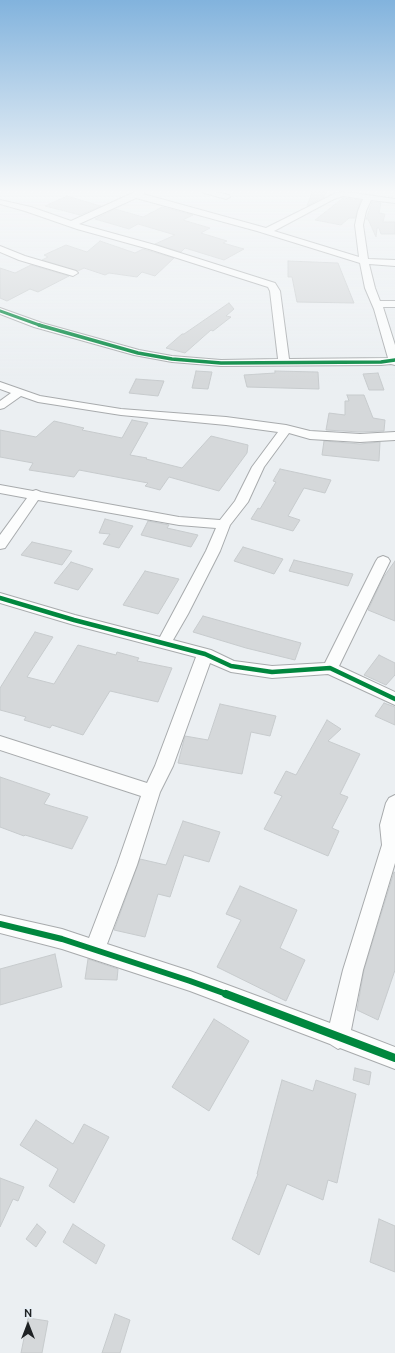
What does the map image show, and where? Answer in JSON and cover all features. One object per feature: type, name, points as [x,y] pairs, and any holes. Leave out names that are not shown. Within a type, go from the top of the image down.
[{"type":"street","points":[[15,255],[73,273]]},
{"type":"street","points":[[178,255],[272,285],[275,291],[284,362]]},
{"type":"street","points":[[345,255],[364,261],[395,263]]},
{"type":"street","points":[[0,311],[38,325],[160,357],[221,363],[395,361],[370,288],[363,255]]},
{"type":"street","points":[[376,304],[395,304]]},
{"type":"street","points":[[0,385],[18,393],[38,399],[121,412],[226,421],[286,429],[310,435],[360,438],[395,436]]},
{"type":"street","points":[[0,406],[18,393]]},
{"type":"street","points":[[164,643],[181,614],[213,551],[224,524],[241,502],[258,467],[286,429]]},
{"type":"street","points":[[0,489],[36,494],[179,520],[224,524]]},
{"type":"street","points":[[0,545],[36,494]]},
{"type":"street","points":[[330,668],[383,561]]},
{"type":"street","points":[[0,598],[74,620],[205,654],[231,666],[272,672],[330,668],[395,698]]},
{"type":"street","points":[[95,949],[127,865],[151,792],[164,766],[205,654]]},
{"type":"street","points":[[0,743],[151,792]]},
{"type":"street","points":[[338,1038],[353,970],[393,846],[389,825],[395,803]]},
{"type":"street","points":[[0,924],[62,939],[190,981],[338,1038],[395,1058]]},
{"type":"building","points":[[44,255],[164,255],[174,258],[155,276],[142,272],[137,277],[109,273],[105,275],[84,268],[78,271],[42,260],[48,257]]},
{"type":"building","points":[[208,255],[233,255],[224,260]]},
{"type":"building","points":[[288,261],[338,263],[354,303],[297,302],[292,277],[288,277]]},
{"type":"building","points":[[31,265],[69,276],[38,292],[30,289],[7,301],[0,298],[0,268],[15,273]]},
{"type":"building","points":[[229,303],[234,309],[226,316],[231,317],[213,331],[211,330],[185,353],[166,348],[182,334]]},
{"type":"building","points":[[196,371],[212,372],[208,389],[192,388]]},
{"type":"building","points":[[275,371],[318,372],[319,389],[247,387],[244,375],[275,373]]},
{"type":"building","points":[[378,373],[384,390],[369,390],[363,374]]},
{"type":"building","points":[[136,379],[164,381],[158,396],[129,393]]},
{"type":"building","points":[[347,395],[364,395],[373,418],[385,420],[384,431],[360,432],[326,430],[329,413],[345,415],[345,401],[349,401]]},
{"type":"building","points":[[132,420],[148,423],[130,455],[147,458],[146,459],[182,468],[211,436],[248,445],[247,453],[219,491],[169,477],[160,490],[145,486],[148,483],[79,470],[74,477],[29,470],[33,463],[0,457],[0,430],[36,437],[54,421],[84,428],[82,430],[122,438]]},
{"type":"building","points":[[324,441],[360,444],[380,442],[379,461],[322,455]]},
{"type":"building","points":[[280,469],[331,480],[325,493],[304,488],[288,516],[300,520],[293,531],[251,519],[258,508],[260,509],[276,482],[273,481]]},
{"type":"building","points":[[105,519],[133,526],[119,548],[103,544],[110,534],[99,533]]},
{"type":"building","points":[[148,521],[169,525],[167,528],[198,535],[191,547],[141,535]]},
{"type":"building","points":[[32,542],[72,551],[62,565],[21,555]]},
{"type":"building","points":[[243,547],[283,559],[274,574],[234,561]]},
{"type":"building","points":[[294,560],[353,574],[348,586],[289,571]]},
{"type":"building","points":[[395,561],[395,621],[368,610],[383,578]]},
{"type":"building","points":[[71,562],[93,569],[78,590],[54,583]]},
{"type":"building","points":[[145,571],[179,579],[158,614],[123,605]]},
{"type":"building","points":[[203,616],[301,643],[295,660],[246,648],[193,632]]},
{"type":"building","points":[[35,632],[53,637],[27,677],[54,684],[78,645],[116,655],[117,652],[139,658],[137,661],[172,668],[158,702],[110,691],[83,735],[52,725],[50,728],[24,720],[26,717],[0,710],[0,688]]},
{"type":"building","points":[[379,655],[395,663],[395,675],[386,685],[364,675]]},
{"type":"building","points":[[384,703],[395,707],[395,725],[375,716]]},
{"type":"building","points":[[220,704],[276,716],[270,736],[251,732],[242,774],[178,763],[185,736],[208,740]]},
{"type":"building","points":[[327,720],[341,729],[328,741],[360,754],[340,794],[348,797],[332,828],[339,831],[328,856],[264,829],[282,796],[274,793],[286,771],[296,775]]},
{"type":"building","points":[[0,777],[50,794],[44,804],[88,817],[72,849],[25,835],[24,836],[0,827]]},
{"type":"building","points":[[183,821],[220,832],[209,862],[184,855],[170,897],[158,894],[145,937],[114,930],[140,859],[166,865]]},
{"type":"building","points":[[394,872],[395,970],[378,1020],[357,1010],[364,970]]},
{"type":"building","points":[[240,886],[297,910],[280,948],[305,960],[286,1001],[217,967],[241,920],[226,914]]},
{"type":"building","points":[[55,954],[62,987],[0,1005],[0,969]]},
{"type":"building","points":[[88,959],[118,969],[117,980],[85,979]]},
{"type":"building","points":[[214,1019],[249,1041],[209,1111],[172,1087]]},
{"type":"building","points":[[355,1068],[371,1072],[369,1085],[353,1080]]},
{"type":"building","points":[[282,1080],[313,1091],[316,1080],[356,1094],[337,1183],[328,1180],[323,1200],[287,1184],[259,1255],[232,1239],[258,1174]]},
{"type":"building","points":[[36,1120],[73,1144],[84,1124],[109,1137],[74,1203],[49,1186],[58,1169],[20,1145]]},
{"type":"building","points":[[0,1178],[24,1187],[18,1201],[13,1199],[0,1227]]},
{"type":"building","points":[[379,1219],[395,1226],[395,1272],[370,1262]]},
{"type":"building","points":[[37,1224],[46,1232],[36,1247],[26,1239]]},
{"type":"building","points":[[73,1224],[105,1245],[96,1264],[63,1242]]},
{"type":"building","points":[[115,1314],[130,1320],[120,1353],[102,1353]]},
{"type":"building","points":[[28,1318],[48,1321],[42,1353],[21,1353]]},
{"type":"cycle path","points":[[0,311],[38,325],[138,353],[172,359],[221,363],[381,362],[395,360]]},
{"type":"cycle path","points":[[0,598],[74,620],[205,654],[231,666],[272,672],[330,668],[395,699]]},
{"type":"cycle path","points":[[0,924],[62,939],[190,981],[395,1058]]}]
